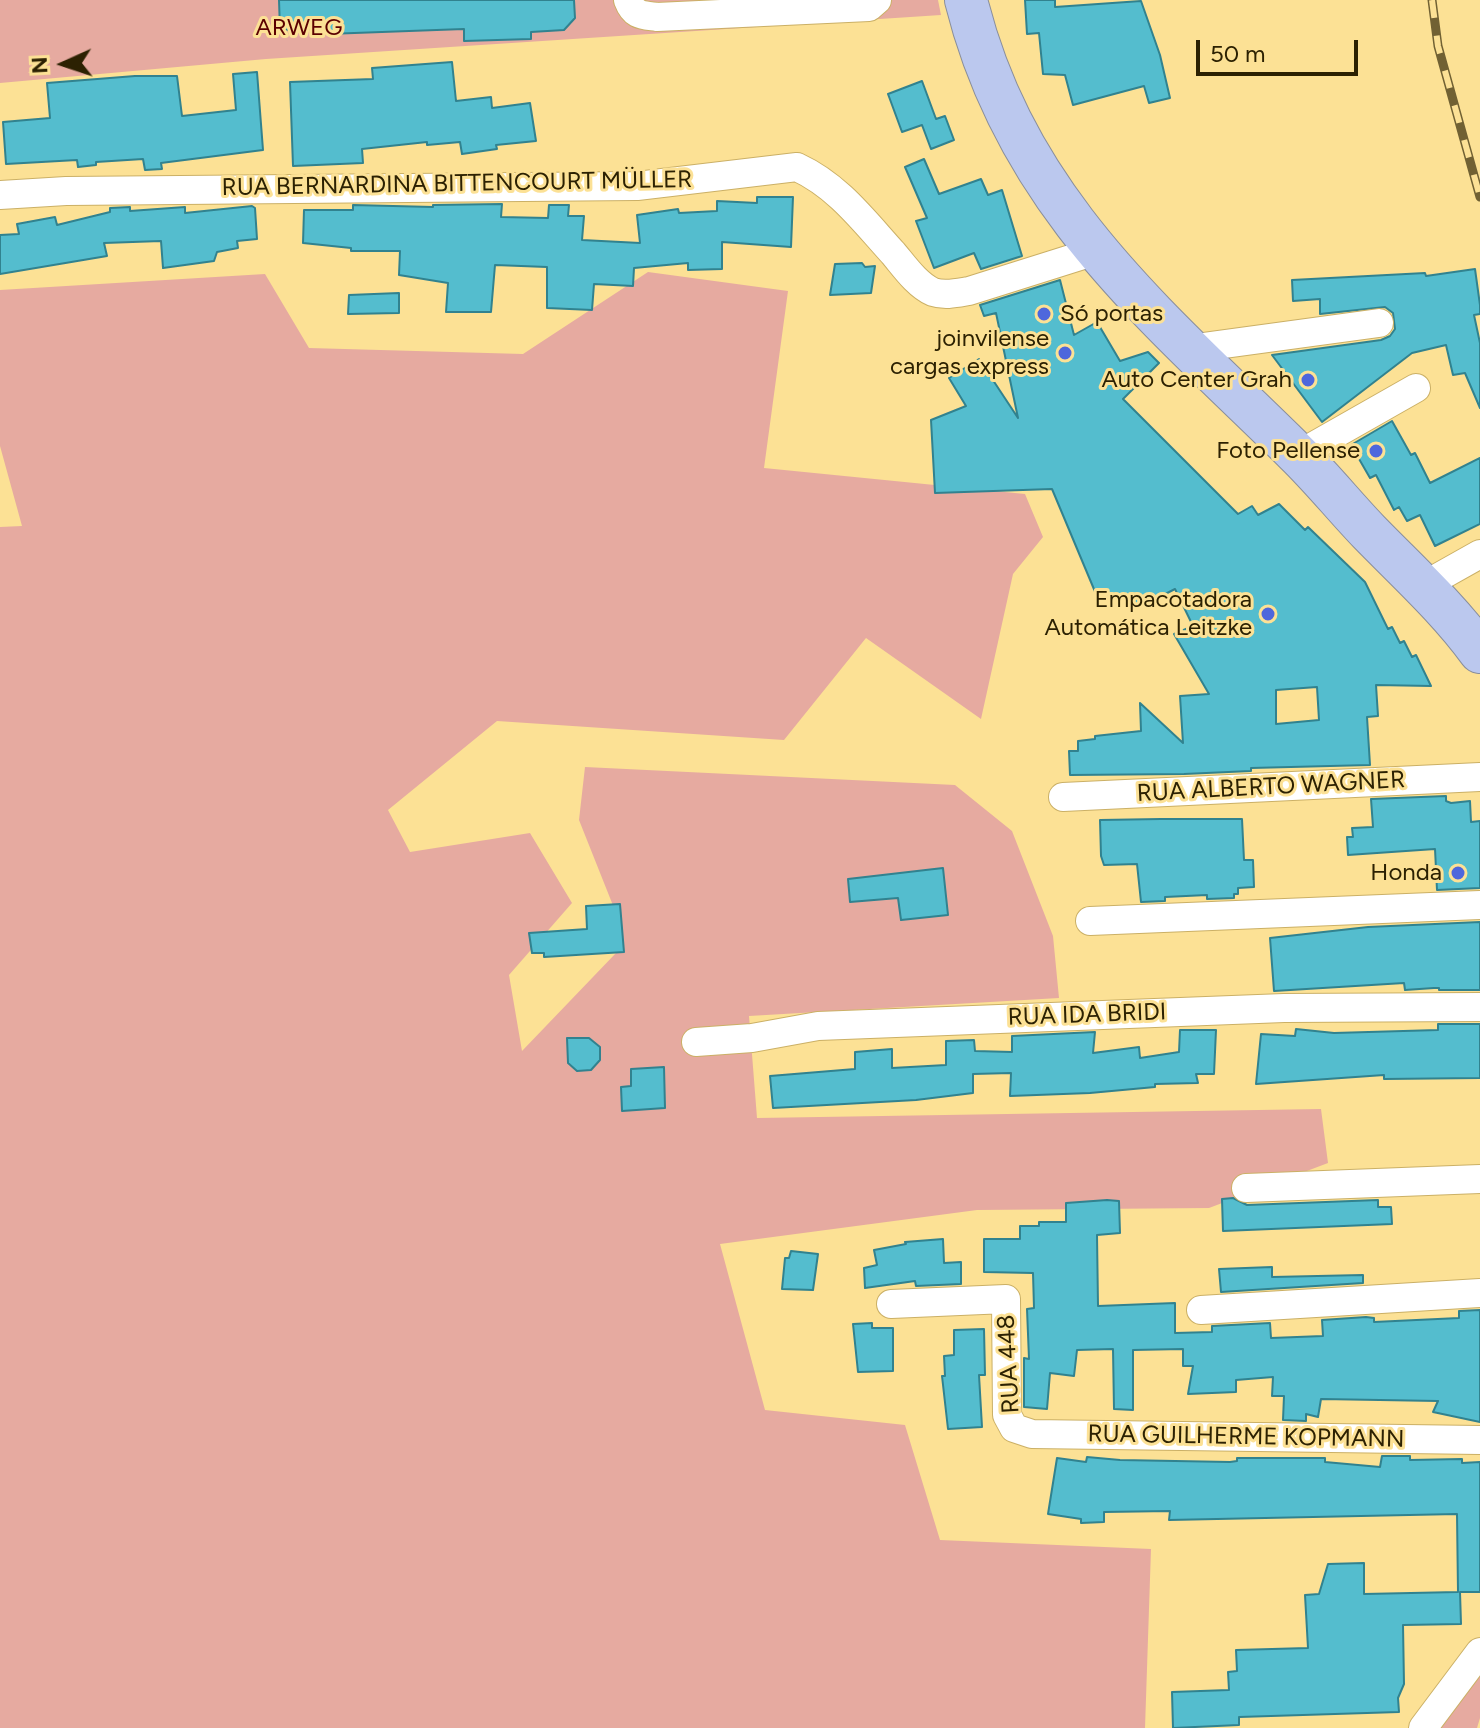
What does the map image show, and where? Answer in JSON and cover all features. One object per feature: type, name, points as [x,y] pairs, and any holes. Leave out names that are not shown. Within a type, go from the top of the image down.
[{"type":"highway","points":[[966,0],[988,72],[1011,124],[1037,172],[1096,251],[1188,349],[1298,455],[1448,612],[1480,652]]},
{"type":"street","points":[[610,0],[617,0]]},
{"type":"street","points":[[628,0],[637,15],[657,17],[869,7],[877,0]]},
{"type":"street","name":"RUA BERNARDINA BITTENCOURT MÜLLER","points":[[0,195],[66,191],[637,186],[797,167],[842,195],[916,279],[931,291],[949,295],[969,291],[1096,251]]},
{"type":"street","points":[[1188,349],[1379,323]]},
{"type":"street","points":[[1298,455],[1416,388]]},
{"type":"street","points":[[1423,586],[1480,554]]},
{"type":"street","name":"RUA ALBERTO WAGNER","points":[[1063,797],[1480,777]]},
{"type":"street","points":[[1090,921],[1480,905]]},
{"type":"street","name":"RUA IDA BRIDI","points":[[696,1042],[752,1038],[834,1025],[1284,1008],[1480,1007]]},
{"type":"street","points":[[1246,1188],[1480,1179]]},
{"type":"street","points":[[1201,1310],[1480,1293]]},
{"type":"street","name":"RUA 448","points":[[891,1304],[1006,1299],[1007,1415],[1014,1428]]},
{"type":"street","name":"RUA GUILHERME KOPMANN","points":[[1014,1428],[1032,1434],[1480,1440]]},
{"type":"street","points":[[1423,1728],[1480,1652]]},
{"type":"green space","name":"ARWEG","points":[[0,0],[938,0],[941,15],[266,59],[0,83]]},
{"type":"green space","points":[[648,272],[788,291],[764,468],[1025,494],[1043,537],[1013,574],[981,719],[866,638],[784,740],[497,721],[388,810],[410,852],[530,833],[572,903],[509,975],[522,1051],[616,953],[614,908],[579,820],[585,767],[955,785],[1012,831],[1053,936],[1059,998],[749,1016],[757,1118],[1321,1109],[1328,1163],[1209,1208],[977,1210],[720,1244],[765,1410],[905,1425],[940,1540],[1151,1549],[1145,1728],[0,1728],[0,527],[22,526],[0,446],[0,290],[265,274],[309,348],[523,354]]},
{"type":"green space","points":[[1480,1669],[1480,1718],[1477,1728],[1432,1728]]},
{"type":"building","points":[[279,0],[574,0],[575,18],[564,30],[531,32],[531,39],[464,41],[464,29],[327,34],[327,29],[280,30]]},
{"type":"building","points":[[1025,0],[1055,0],[1055,7],[1141,1],[1160,55],[1170,98],[1149,103],[1144,86],[1073,105],[1065,75],[1043,74],[1039,33],[1027,34]]},
{"type":"building","points":[[452,62],[456,101],[491,97],[492,108],[530,103],[536,141],[496,145],[497,149],[462,154],[460,142],[427,145],[427,142],[362,149],[363,163],[293,166],[290,82],[373,79],[372,68]]},
{"type":"building","points":[[257,72],[263,150],[161,163],[162,169],[145,170],[143,159],[96,162],[96,165],[78,167],[77,160],[6,164],[3,122],[50,118],[47,83],[177,76],[182,116],[236,110],[233,74]]},
{"type":"building","points":[[922,81],[936,119],[945,116],[954,140],[931,149],[922,125],[902,132],[888,94]]},
{"type":"building","points":[[924,159],[939,194],[981,179],[988,195],[1002,190],[1022,256],[981,269],[974,253],[934,268],[916,221],[927,218],[905,167]]},
{"type":"building","points":[[757,197],[793,197],[791,247],[722,242],[722,269],[688,270],[688,263],[634,268],[633,286],[594,284],[592,310],[547,308],[547,267],[495,265],[491,312],[446,312],[448,283],[399,275],[400,251],[351,251],[351,248],[303,243],[304,210],[353,210],[353,205],[433,207],[502,204],[501,217],[548,218],[549,205],[569,205],[568,216],[584,216],[582,240],[640,243],[637,215],[678,209],[679,213],[717,211],[717,201],[757,203]]},
{"type":"building","points":[[130,207],[130,211],[185,207],[185,213],[255,208],[257,239],[237,241],[238,248],[217,252],[214,261],[163,268],[161,241],[104,243],[107,256],[0,274],[0,235],[19,234],[17,224],[55,217],[57,225],[110,212],[110,208]]},
{"type":"building","points":[[862,263],[865,267],[875,266],[871,293],[830,295],[835,264]]},
{"type":"building","points":[[1475,269],[1480,305],[1480,314],[1474,315],[1480,343],[1480,408],[1465,373],[1453,375],[1446,345],[1412,353],[1322,422],[1272,355],[1381,340],[1390,336],[1395,329],[1393,313],[1385,307],[1320,314],[1320,299],[1293,301],[1292,280],[1425,273],[1426,276]]},
{"type":"building","points":[[1060,280],[1074,335],[1097,322],[1120,361],[1148,352],[1159,363],[1123,399],[1238,514],[1252,506],[1258,515],[1279,504],[1305,530],[1308,527],[1365,582],[1388,629],[1392,627],[1400,643],[1404,641],[1412,657],[1416,655],[1431,686],[1376,685],[1378,716],[1367,717],[1370,765],[1251,768],[1251,771],[1184,774],[1070,775],[1069,751],[1078,751],[1078,741],[1141,731],[1140,703],[1183,743],[1180,696],[1209,694],[1174,634],[1193,626],[1175,589],[1138,608],[1096,594],[1052,489],[935,493],[931,420],[966,406],[949,378],[979,359],[1018,418],[996,313],[984,316],[980,305]],"holes":[[[1317,687],[1319,720],[1276,724],[1276,690]]]},
{"type":"building","points":[[399,293],[399,313],[348,314],[349,295]]},
{"type":"building","points":[[1392,421],[1411,455],[1415,453],[1430,483],[1480,458],[1480,524],[1435,546],[1420,515],[1407,521],[1399,507],[1394,510],[1376,475],[1370,478],[1351,445]]},
{"type":"building","points":[[1446,796],[1446,801],[1451,803],[1470,801],[1471,822],[1480,821],[1480,888],[1437,890],[1435,849],[1348,855],[1347,837],[1353,837],[1352,828],[1373,827],[1371,799]]},
{"type":"building","points":[[1242,819],[1244,860],[1253,860],[1254,887],[1238,888],[1234,898],[1207,899],[1207,895],[1165,897],[1165,901],[1141,902],[1137,864],[1104,865],[1101,856],[1100,820]]},
{"type":"building","points":[[943,868],[948,915],[901,920],[898,898],[850,902],[848,879]]},
{"type":"building","points":[[620,904],[624,952],[544,957],[544,953],[532,953],[529,933],[587,929],[586,906]]},
{"type":"building","points":[[1480,922],[1480,990],[1405,990],[1404,983],[1274,991],[1270,938],[1368,927]]},
{"type":"building","points":[[1438,1024],[1480,1024],[1480,1078],[1384,1079],[1384,1075],[1256,1084],[1261,1034],[1295,1036],[1296,1029],[1334,1033],[1438,1030]]},
{"type":"building","points":[[1180,1030],[1216,1030],[1214,1074],[1196,1074],[1198,1083],[1155,1084],[1155,1087],[1090,1093],[1010,1096],[1011,1073],[973,1074],[973,1093],[916,1100],[773,1108],[770,1076],[855,1069],[855,1052],[892,1049],[892,1068],[946,1065],[946,1041],[974,1040],[975,1051],[1012,1052],[1012,1036],[1095,1032],[1093,1053],[1139,1047],[1140,1058],[1179,1052]]},
{"type":"building","points":[[567,1038],[589,1038],[600,1047],[600,1060],[591,1070],[577,1071],[568,1063]]},
{"type":"building","points":[[664,1067],[665,1108],[622,1111],[621,1087],[631,1086],[631,1069]]},
{"type":"building","points":[[1233,1198],[1247,1205],[1378,1200],[1378,1207],[1391,1207],[1392,1224],[1223,1231],[1222,1199]]},
{"type":"building","points":[[1119,1201],[1120,1233],[1097,1235],[1098,1306],[1175,1303],[1175,1333],[1212,1332],[1212,1326],[1270,1323],[1271,1338],[1323,1336],[1322,1320],[1366,1317],[1374,1318],[1374,1322],[1459,1318],[1459,1311],[1480,1310],[1480,1422],[1433,1412],[1438,1401],[1321,1399],[1318,1417],[1306,1414],[1306,1421],[1283,1420],[1284,1396],[1272,1396],[1273,1377],[1236,1380],[1236,1392],[1188,1394],[1193,1366],[1183,1366],[1183,1349],[1133,1350],[1133,1410],[1114,1409],[1113,1349],[1077,1350],[1074,1376],[1050,1373],[1047,1409],[1024,1407],[1024,1358],[1029,1359],[1027,1309],[1034,1308],[1033,1273],[984,1272],[984,1239],[1020,1239],[1020,1226],[1066,1222],[1066,1203]]},
{"type":"building","points":[[943,1239],[944,1263],[961,1262],[961,1284],[916,1286],[915,1281],[865,1288],[864,1268],[877,1265],[874,1250],[905,1242]]},
{"type":"building","points":[[791,1251],[818,1254],[813,1290],[782,1289],[785,1258],[789,1258]]},
{"type":"building","points":[[1272,1267],[1272,1277],[1363,1275],[1363,1283],[1221,1292],[1219,1269]]},
{"type":"building","points":[[872,1323],[872,1328],[893,1328],[893,1371],[858,1372],[853,1324]]},
{"type":"building","points":[[984,1329],[985,1375],[979,1375],[982,1427],[948,1429],[942,1376],[945,1376],[944,1356],[954,1355],[954,1330]]},
{"type":"building","points":[[1382,1456],[1480,1462],[1480,1592],[1460,1592],[1461,1624],[1403,1625],[1404,1684],[1398,1698],[1399,1712],[1239,1717],[1239,1725],[1173,1728],[1172,1692],[1229,1690],[1228,1672],[1237,1671],[1236,1650],[1308,1648],[1305,1595],[1319,1594],[1328,1564],[1364,1563],[1364,1594],[1458,1592],[1457,1514],[1169,1520],[1170,1511],[1104,1512],[1104,1522],[1081,1523],[1081,1519],[1048,1514],[1057,1458],[1086,1462],[1087,1457],[1230,1462],[1237,1461],[1237,1458],[1325,1458],[1325,1462],[1380,1467]]},
{"type":"railway","points":[[1432,0],[1438,46],[1480,197]]},
{"type":"place","name":"Só portas","points":[[1044,314]]},
{"type":"place","name":"joinvilense cargas express","points":[[1065,353]]},
{"type":"place","name":"Auto Center Grah","points":[[1308,380]]},
{"type":"place","name":"Foto Pellense","points":[[1376,451]]},
{"type":"place","name":"Empacotadora Automática Leitzke","points":[[1268,614]]},
{"type":"place","name":"Honda","points":[[1458,873]]}]
